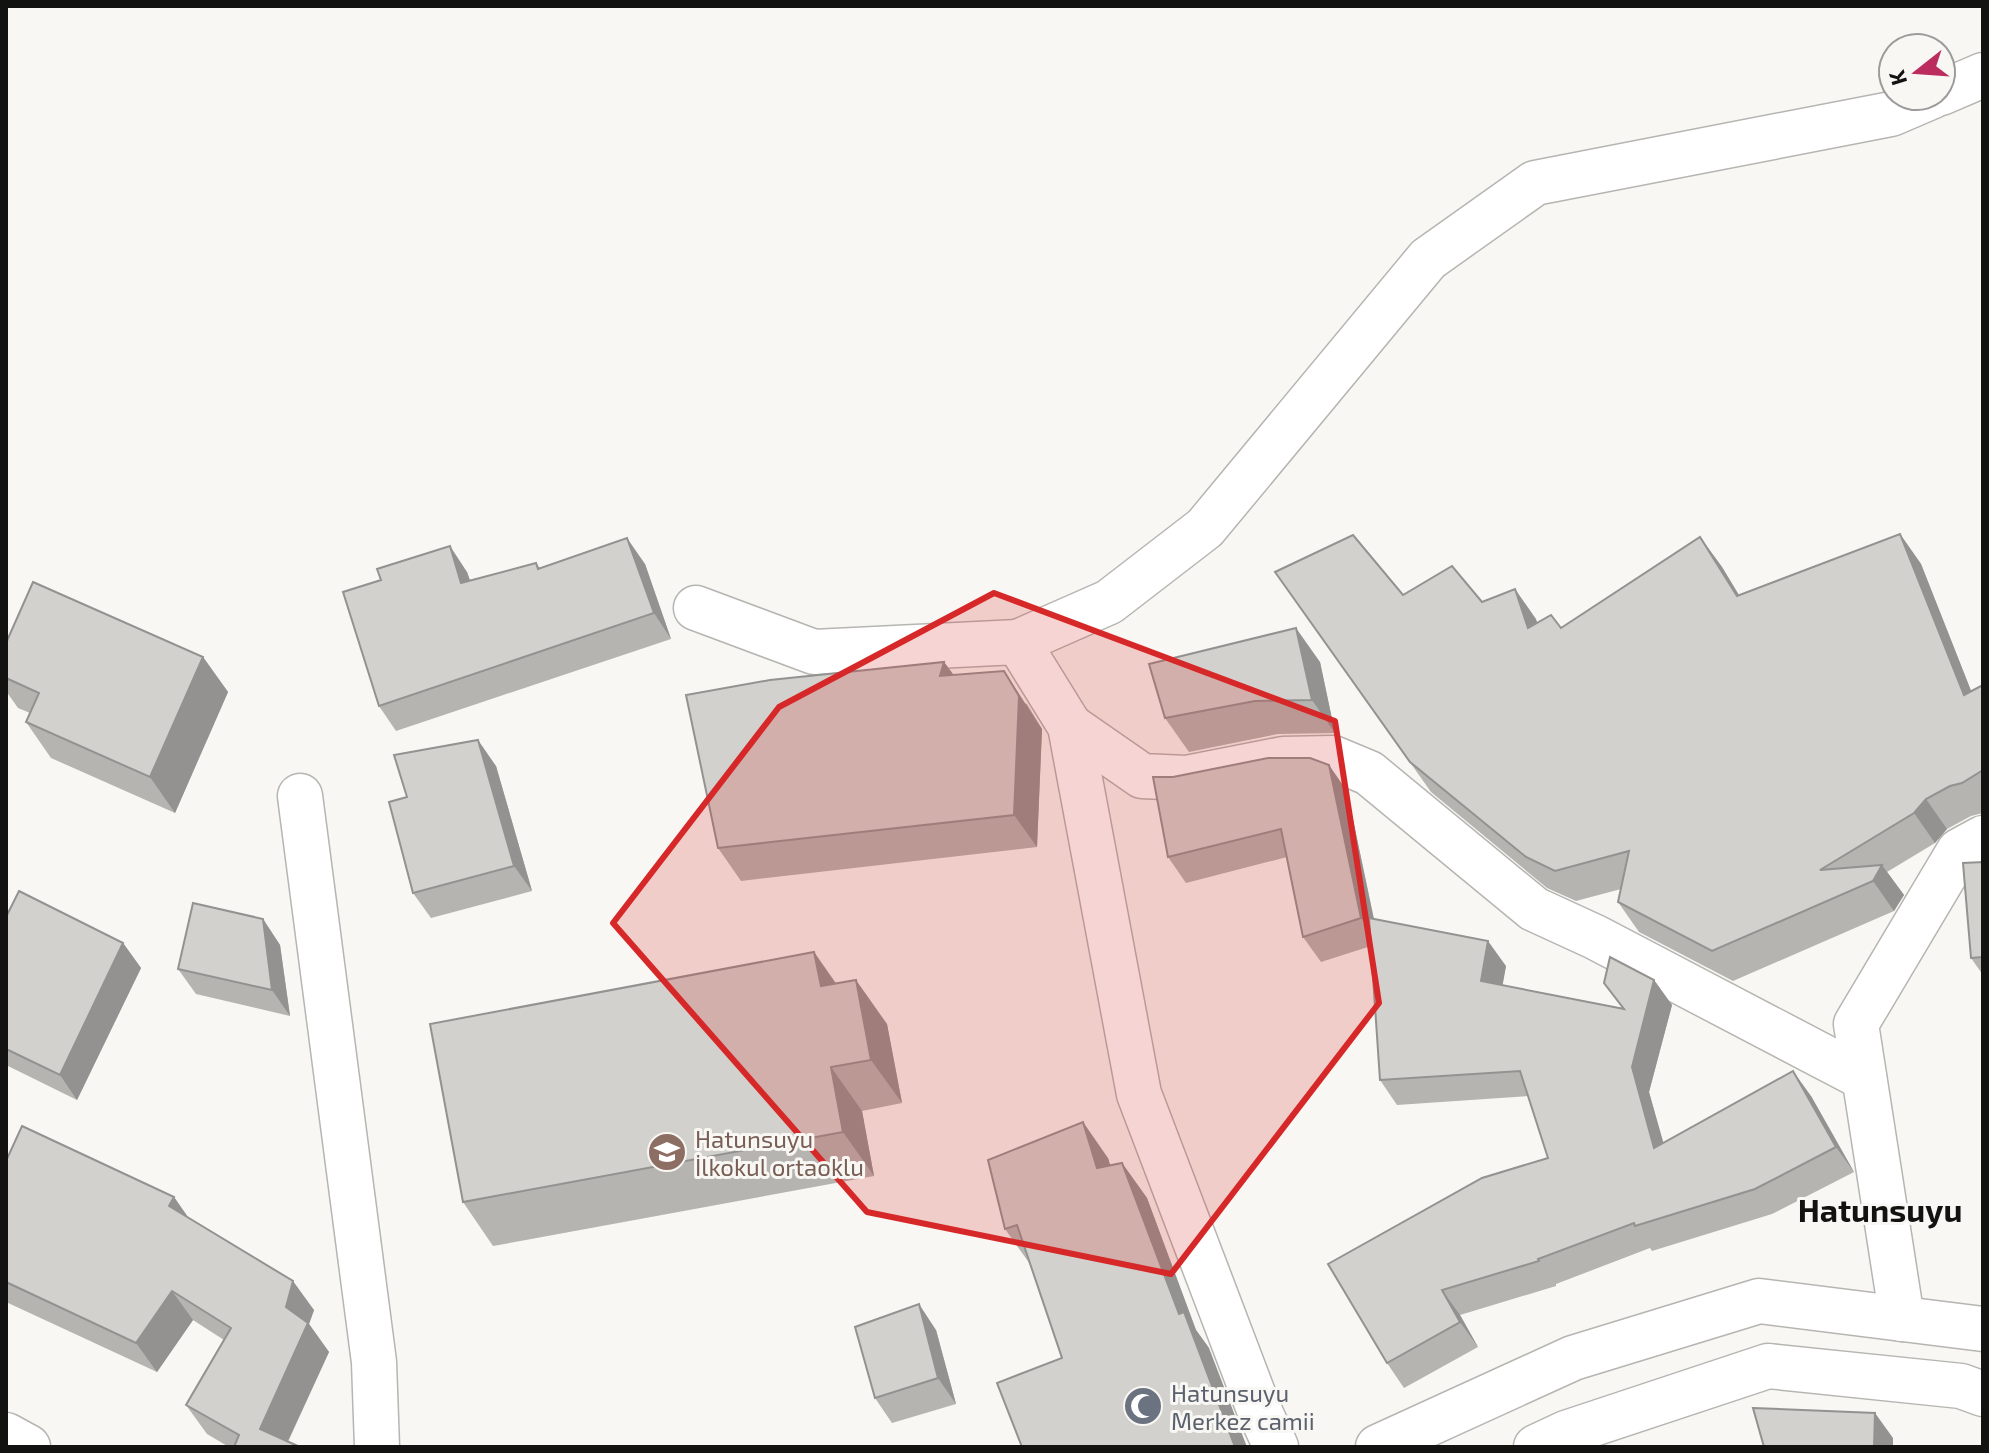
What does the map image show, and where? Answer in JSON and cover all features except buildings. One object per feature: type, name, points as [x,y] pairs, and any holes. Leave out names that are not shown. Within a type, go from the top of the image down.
[{"type":"street","points":[[1957,86],[1983,75]]},
{"type":"street","points":[[696,608],[814,652],[1018,642],[1109,602],[1205,528],[1428,259],[1535,183],[1896,112]]},
{"type":"street","points":[[1018,642],[1070,726],[1139,1094],[1276,1447]]},
{"type":"street","points":[[1070,726],[1142,776],[1186,778],[1283,759],[1333,758],[1369,773],[1534,909],[1595,937],[1864,1078]]},
{"type":"street","points":[[300,796],[374,1362],[377,1447]]},
{"type":"street","points":[[1819,1054],[1856,1024],[1959,851],[1983,838]]},
{"type":"street","points":[[1856,1024],[1902,1319]]},
{"type":"street","points":[[1378,1447],[1573,1358],[1759,1301],[1983,1329]]},
{"type":"street","points":[[1536,1447],[1566,1433],[1768,1366],[1961,1386],[1983,1394]]},
{"type":"street","points":[[6,1435],[28,1447]]},
{"type":"highlighted area","points":[[994,593],[1335,721],[1379,1003],[1171,1274],[867,1212],[613,923],[779,707]]},
{"type":"place","name":"Hatunsuyu İlkokul ortaoklu","points":[[667,1152]]},
{"type":"place","name":"Hatunsuyu Merkez camii","points":[[1143,1406]]},
{"type":"district","name":"Hatunsuyu","points":[[1880,1209]]}]
